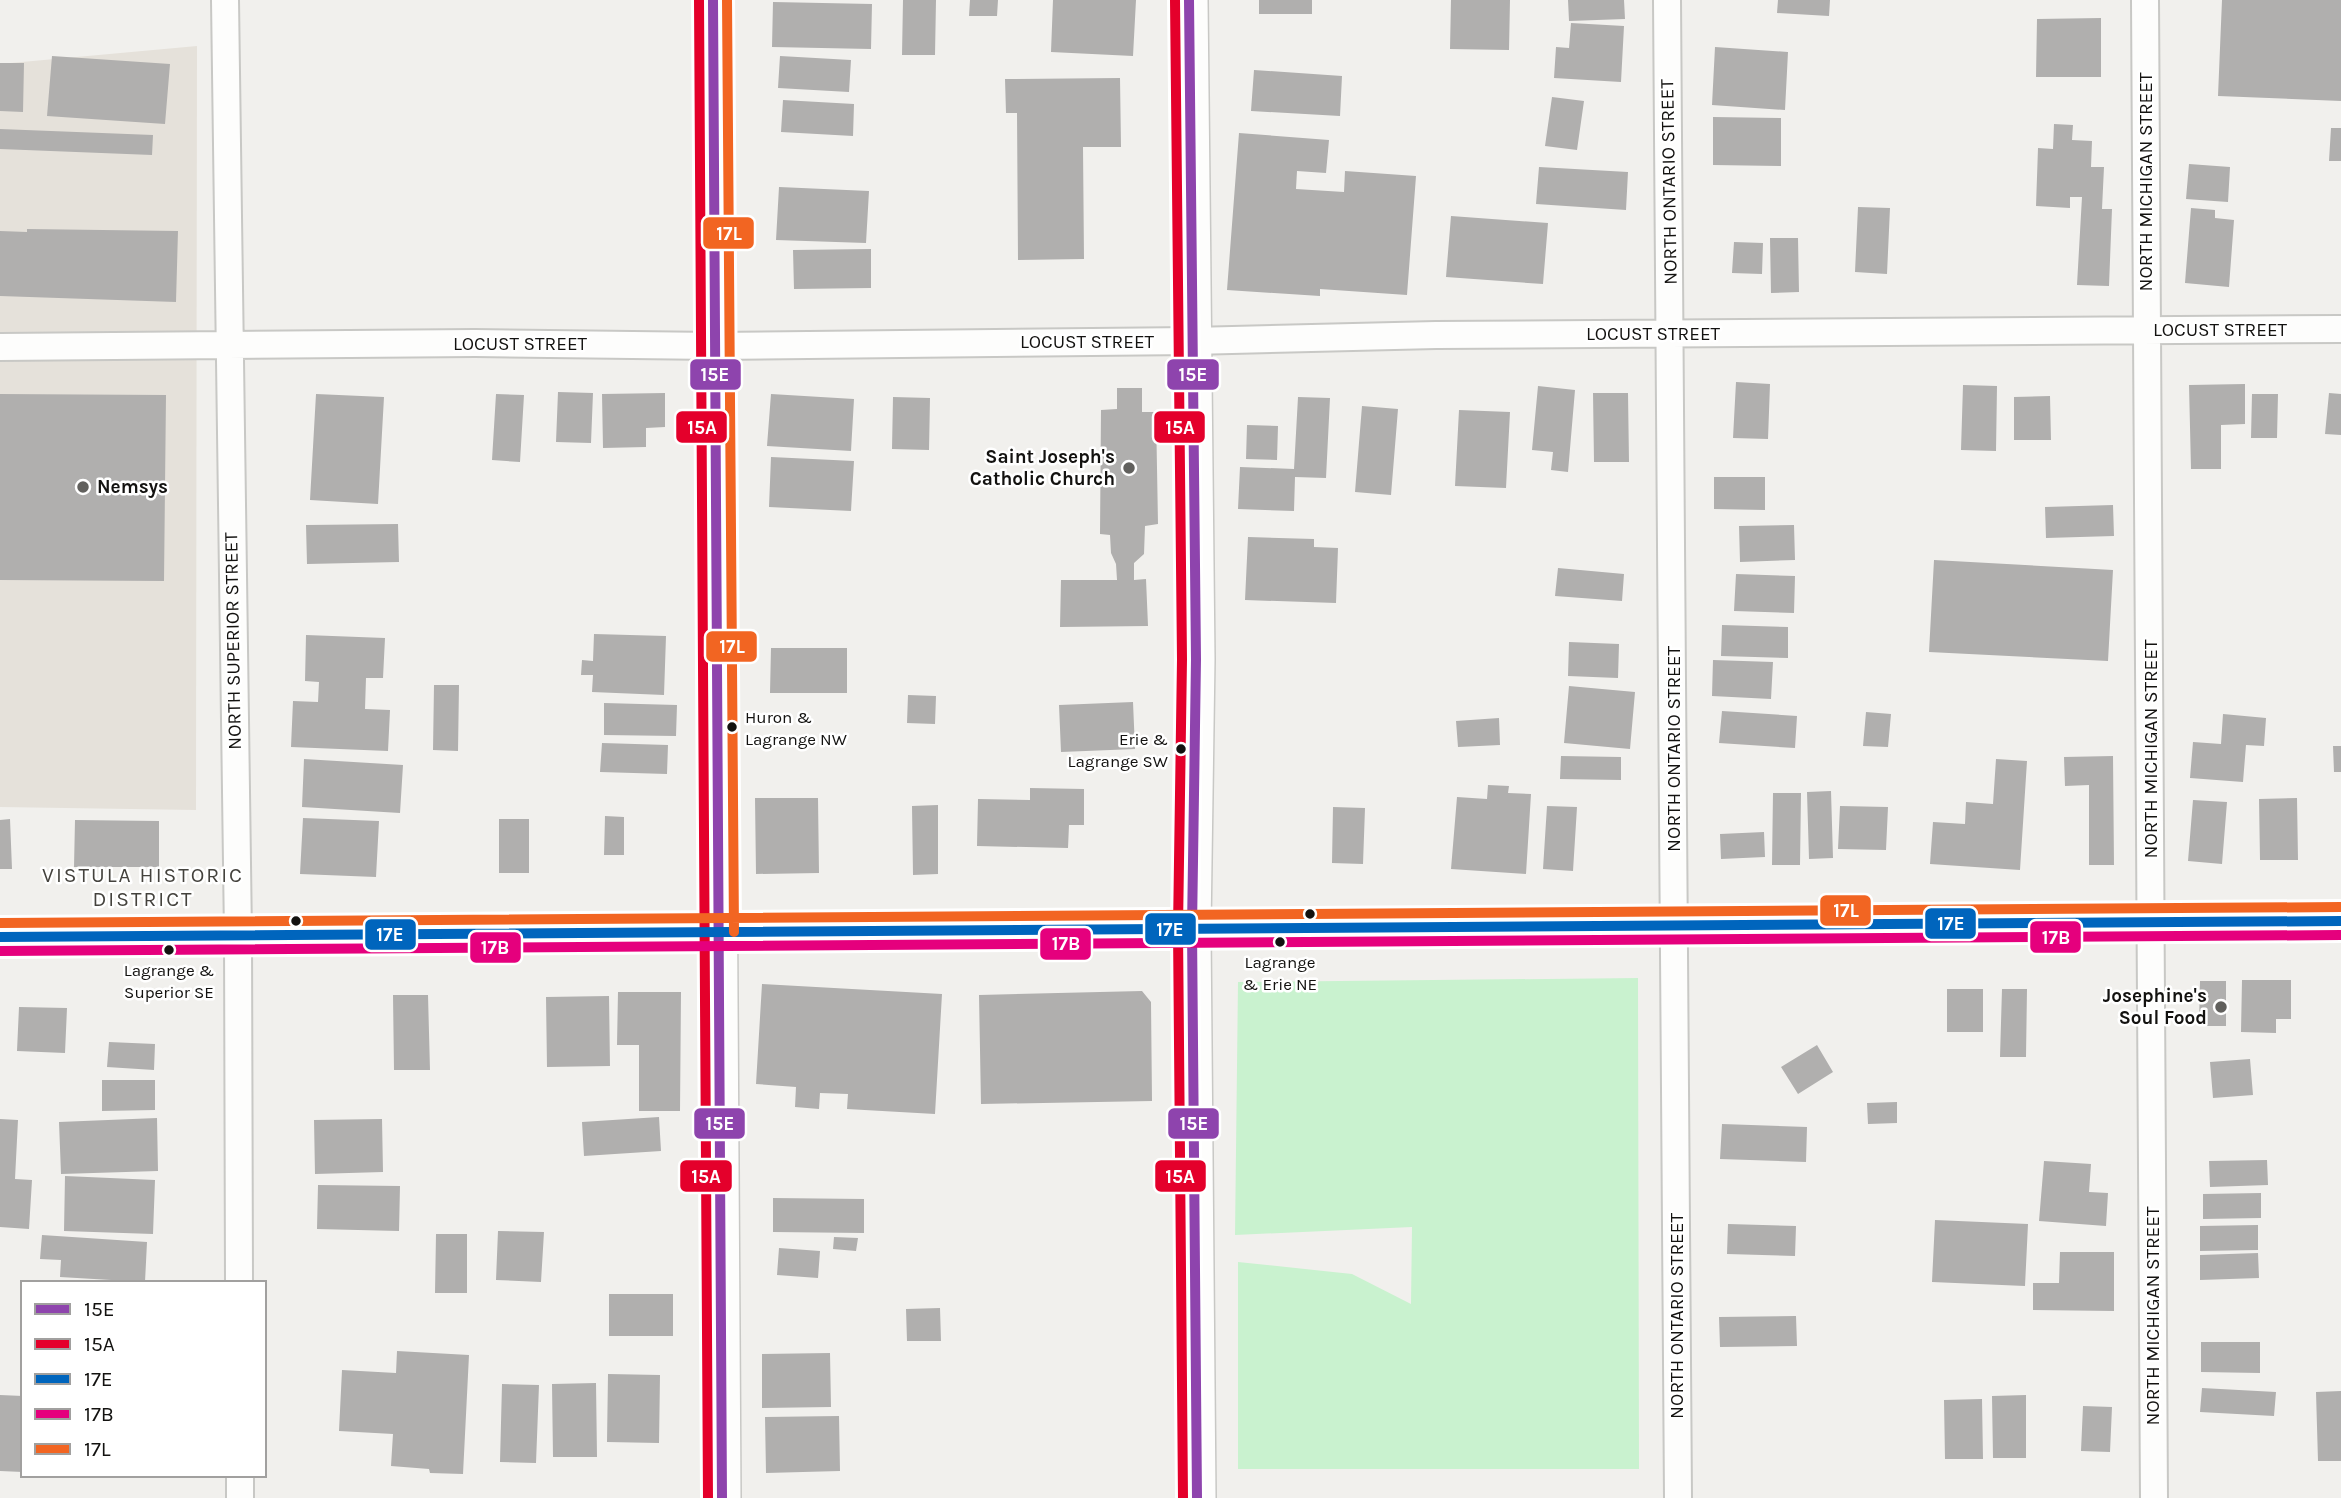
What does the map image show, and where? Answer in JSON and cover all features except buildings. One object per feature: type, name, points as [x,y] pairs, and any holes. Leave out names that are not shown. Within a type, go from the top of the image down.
[{"type":"street","name":"NORTH SUPERIOR STREET","points":[[225,0],[238,935],[239,1281]]},
{"type":"street","points":[[713,0],[722,1498]]},
{"type":"street","points":[[1189,0],[1196,659],[1192,929],[1197,1498]]},
{"type":"street","name":"NORTH ONTARIO STREET","points":[[1667,0],[1678,1498]]},
{"type":"street","name":"NORTH MICHIGAN STREET","points":[[2145,0],[2154,1498]]},
{"type":"street","name":"LOCUST STREET","points":[[0,347],[475,343],[715,346],[1192,341],[1436,335],[2341,329]]},
{"type":"street","points":[[0,937],[2341,920]]},
{"type":"street","points":[[240,1477],[240,1498]]},
{"type":"shaded area","points":[[197,46],[196,810],[0,807],[0,64]]},
{"type":"green space","points":[[1638,978],[1639,1469],[1238,1469],[1238,1262],[1352,1274],[1411,1304],[1412,1227],[1235,1235],[1238,982]]},
{"type":"transit line","name":"15A","points":[[699,0],[708,1498]]},
{"type":"transit line","name":"15E","points":[[713,0],[722,1498]]},
{"type":"transit line","name":"17L","points":[[727,0],[734,932]]},
{"type":"transit line","name":"15A","points":[[1175,0],[1182,659],[1178,929],[1183,1498]]},
{"type":"transit line","name":"15E","points":[[1189,0],[1196,659],[1192,929],[1197,1498]]},
{"type":"transit line","name":"17L","points":[[0,923],[2341,907]]},
{"type":"transit line","name":"17E","points":[[0,937],[2341,921]]},
{"type":"transit line","name":"17B","points":[[0,951],[2341,935]]},
{"type":"place","name":"Saint Joseph's Catholic Church","points":[[1129,468]]},
{"type":"place","name":"Nemsys","points":[[83,487]]},
{"type":"place","name":"Huron & Lagrange NW","points":[[732,727]]},
{"type":"place","name":"Erie & Lagrange SW","points":[[1181,749]]},
{"type":"place","name":"Lagrange & Erie NE","points":[[1280,942]]},
{"type":"place","name":"Lagrange & Superior SE","points":[[169,950]]},
{"type":"place","name":"Josephine's Soul Food","points":[[2221,1007]]},
{"type":"district","name":"VISTULA HISTORIC DISTRICT","points":[[143,887]]}]
